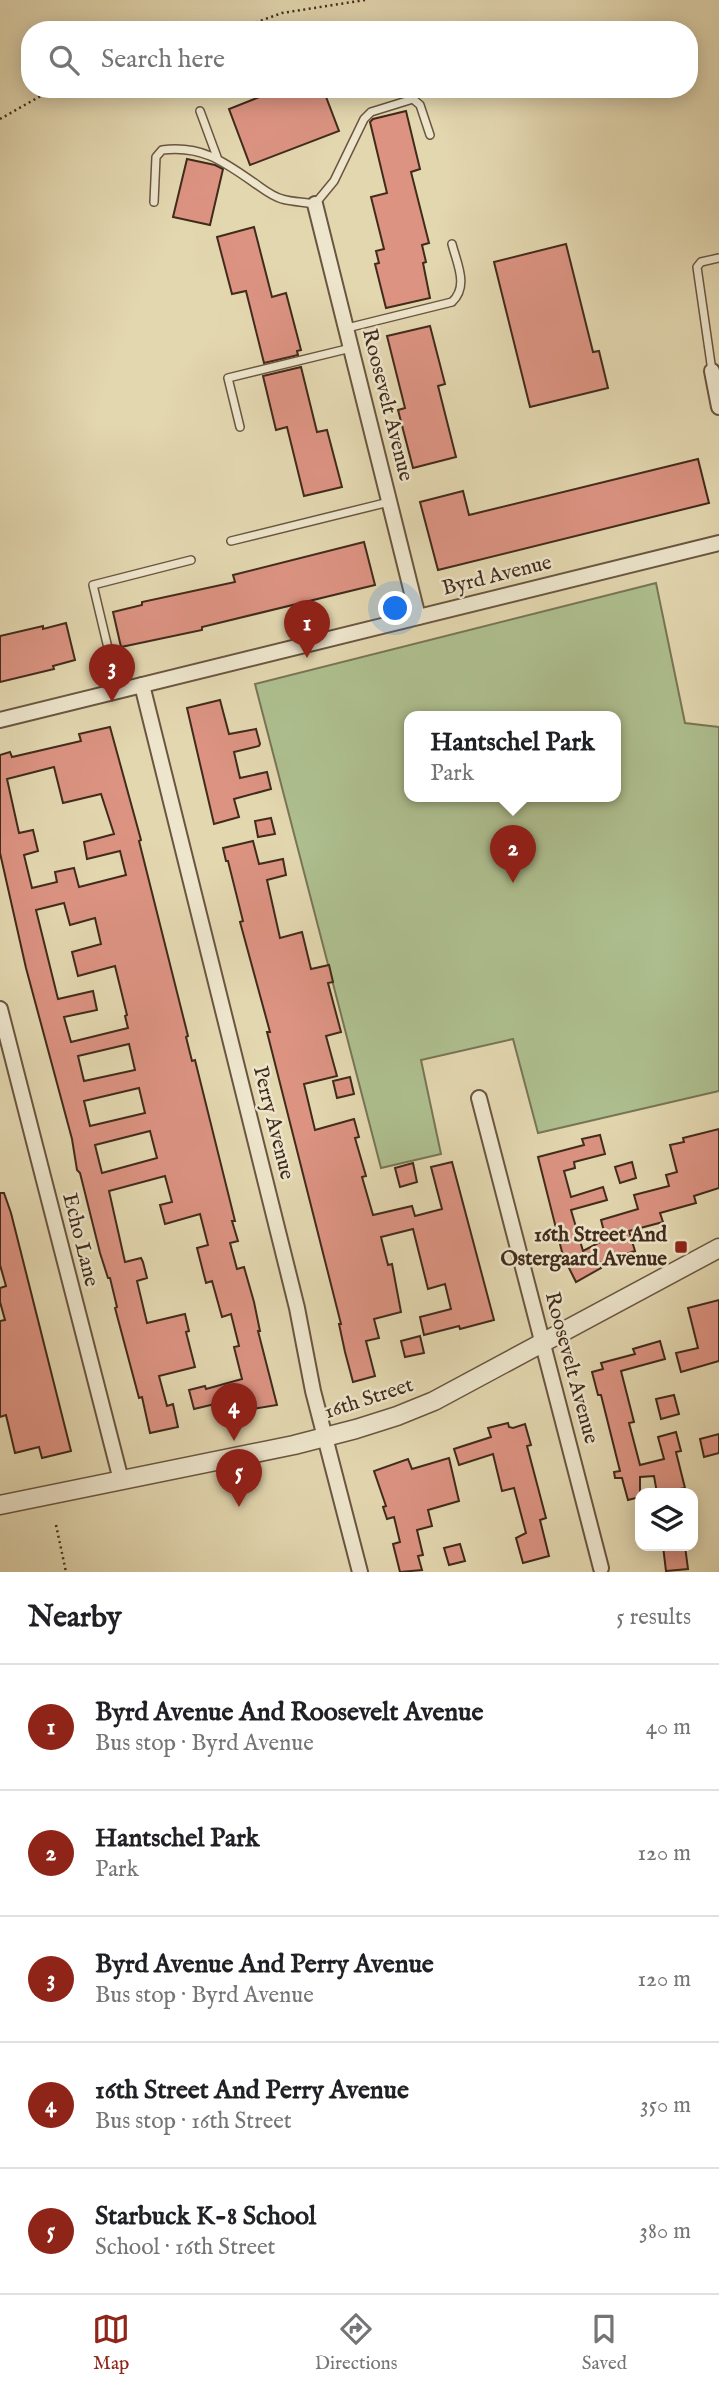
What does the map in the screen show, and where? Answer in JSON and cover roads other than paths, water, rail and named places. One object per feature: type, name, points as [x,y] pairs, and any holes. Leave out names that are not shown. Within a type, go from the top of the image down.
[{"type":"street","name":"Roosevelt Avenue","points":[[315,204],[418,617]]},
{"type":"street","points":[[712,371],[719,407]]},
{"type":"street","name":"Byrd Avenue","points":[[0,720],[719,543]]},
{"type":"street","name":"Perry Avenue","points":[[142,685],[298,1308],[313,1391],[360,1572]]},
{"type":"street","name":"Echo Lane","points":[[0,1009],[121,1480]]},
{"type":"street","name":"Roosevelt Avenue","points":[[479,1098],[601,1568]]},
{"type":"street","name":"16th Street","points":[[0,1505],[325,1437],[397,1416],[434,1401],[719,1248]]},
{"type":"lane","points":[[154,202],[156,157],[162,150],[178,148],[217,157],[269,193],[282,199],[315,204],[334,181],[364,119],[371,112],[413,99],[420,106],[430,135]]},
{"type":"lane","points":[[200,111],[217,157]]},
{"type":"lane","points":[[346,328],[452,302],[463,285],[452,244]]},
{"type":"lane","points":[[712,371],[697,267],[701,262],[719,258]]},
{"type":"lane","points":[[240,427],[228,378],[351,348]]},
{"type":"lane","points":[[231,541],[389,502]]},
{"type":"lane","points":[[118,691],[93,585],[191,560]]},
{"type":"place","name":"Byrd Avenue And Roosevelt Avenue","points":[[307,658]]},
{"type":"place","name":"Byrd Avenue And Perry Avenue","points":[[112,702]]},
{"type":"place","name":"Hantschel Park","points":[[513,883]]},
{"type":"place","name":"16th Street And Ostergaard Avenue","points":[[681,1247]]},
{"type":"place","name":"16th Street And Perry Avenue","points":[[234,1441]]},
{"type":"place","name":"Starbuck K-8 School","points":[[239,1507]]}]
